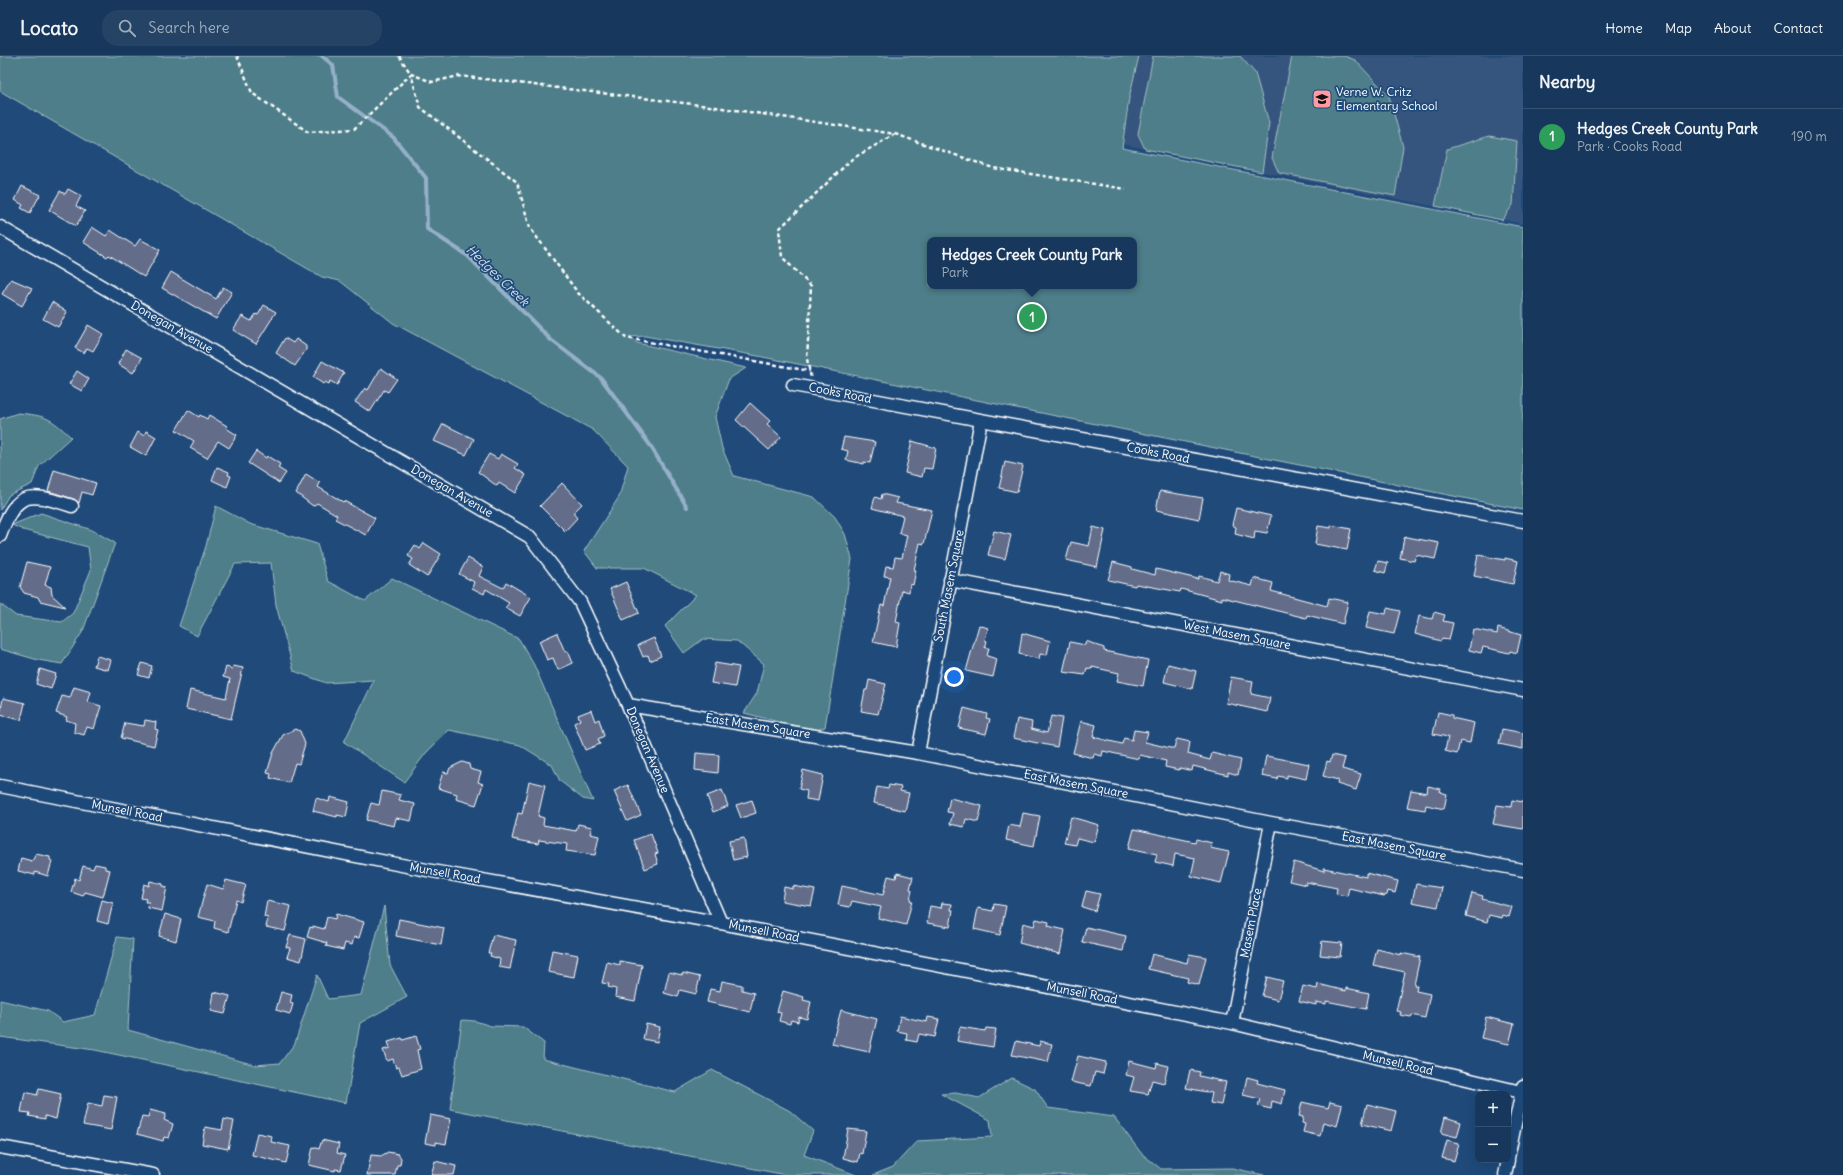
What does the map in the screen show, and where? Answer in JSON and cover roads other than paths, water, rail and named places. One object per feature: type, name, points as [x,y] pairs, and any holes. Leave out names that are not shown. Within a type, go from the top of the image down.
[{"type":"street","name":"Donegan Avenue","points":[[0,227],[530,537],[580,602],[628,705],[721,923]]},
{"type":"street","name":"Cooks Road","points":[[793,385],[1523,521]]},
{"type":"street","name":"South Masem Square","points":[[918,753],[980,420]]},
{"type":"street","points":[[0,536],[6,520],[17,504],[26,498],[32,496],[42,497],[72,506]]},
{"type":"street","name":"West Masem Square","points":[[950,580],[1523,690]]},
{"type":"street","name":"East Masem Square","points":[[628,705],[918,753],[1271,823],[1523,870]]},
{"type":"street","name":"Munsell Road","points":[[0,786],[432,871],[721,923],[1232,1023],[1522,1090]]},
{"type":"street","name":"Masem Place","points":[[1232,1023],[1271,823]]},
{"type":"street","points":[[1511,1144],[1522,1090]]},
{"type":"street","points":[[0,1147],[153,1175]]},
{"type":"street","points":[[1505,1175],[1507,1163]]},
{"type":"waterway","name":"Hedges Creek","points":[[322,56],[333,65],[338,97],[393,137],[426,178],[427,229],[468,256],[551,340],[601,378],[650,445],[687,507]]},
{"type":"place","name":"Verne W. Critz Elementary School","points":[[1322,99]]},
{"type":"place","name":"Hedges Creek County Park","points":[[1032,317]]}]
